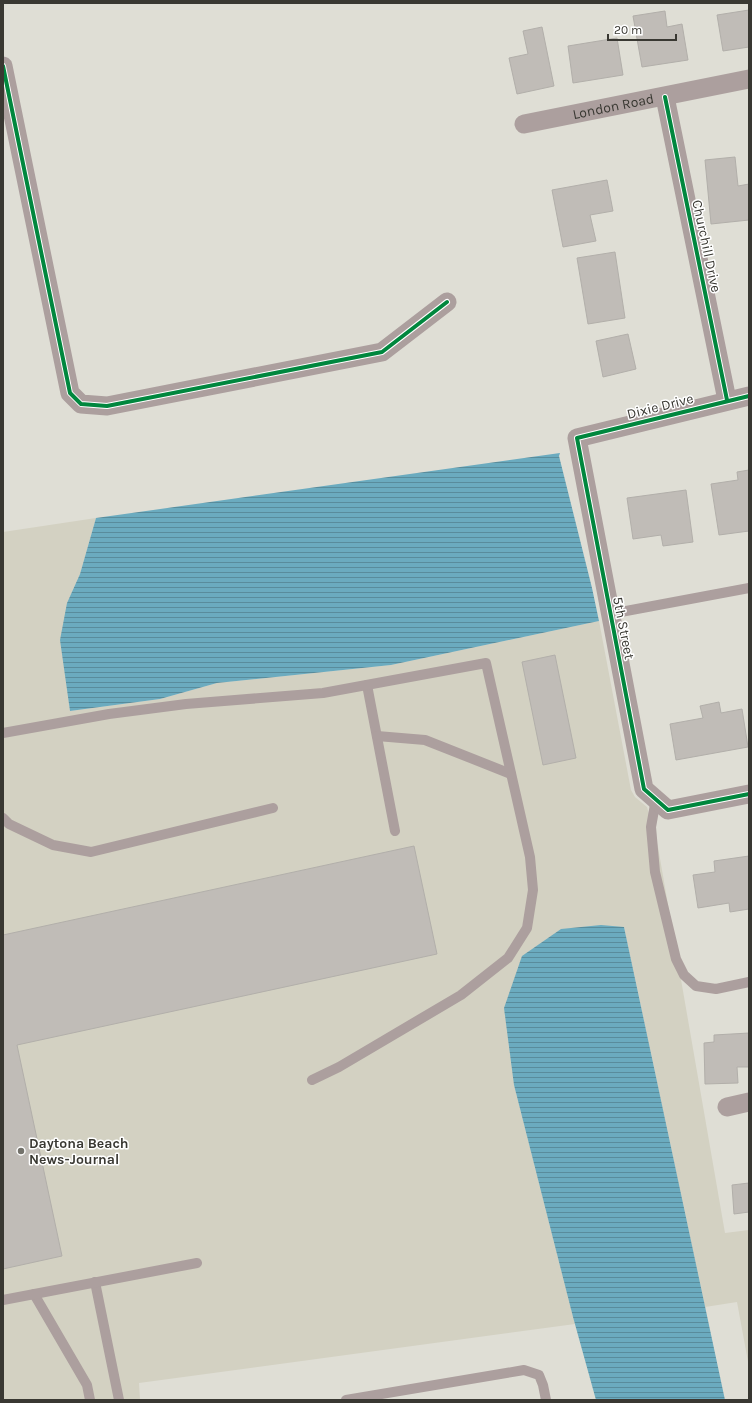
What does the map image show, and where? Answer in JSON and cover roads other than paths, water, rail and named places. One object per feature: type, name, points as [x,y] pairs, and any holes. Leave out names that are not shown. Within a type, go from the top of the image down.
[{"type":"street","points":[[3,66],[70,393],[81,404],[107,406],[382,352],[446,302]]},
{"type":"street","name":"London Road","points":[[524,124],[749,79]]},
{"type":"street","name":"Churchill Drive","points":[[665,97],[727,400]]},
{"type":"street","name":"Dixie Drive","points":[[577,438],[727,400],[749,396]]},
{"type":"street","name":"5th Street","points":[[577,438],[644,789],[662,805]]},
{"type":"street","points":[[662,805],[749,794]]},
{"type":"street","points":[[727,1107],[749,1102]]},
{"type":"lane","points":[[610,614],[749,588]]},
{"type":"lane","points":[[3,733],[110,714],[186,704],[323,693],[486,663],[530,857],[533,890],[527,928],[508,958],[461,995],[339,1067],[312,1080]]},
{"type":"lane","points":[[367,685],[395,831]]},
{"type":"lane","points":[[377,736],[425,740],[511,774]]},
{"type":"lane","points":[[662,805],[651,827],[655,872],[676,959],[684,975],[696,986],[716,989],[749,982]]},
{"type":"lane","points":[[3,818],[9,824],[53,845],[91,852],[273,808]]},
{"type":"lane","points":[[3,1300],[197,1263]]},
{"type":"lane","points":[[96,1282],[119,1400]]},
{"type":"lane","points":[[34,1294],[87,1385],[90,1400]]},
{"type":"lane","points":[[345,1400],[524,1370],[539,1375],[546,1400]]},
{"type":"water","points":[[560,453],[559,456],[599,621],[391,665],[217,683],[160,699],[70,711],[60,640],[67,603],[80,574],[96,518]]},
{"type":"water","points":[[601,925],[624,927],[725,1400],[596,1400],[573,1317],[514,1085],[504,1008],[522,956],[561,929]]},
{"type":"place","name":"Daytona Beach News-Journal","points":[[21,1151]]}]
